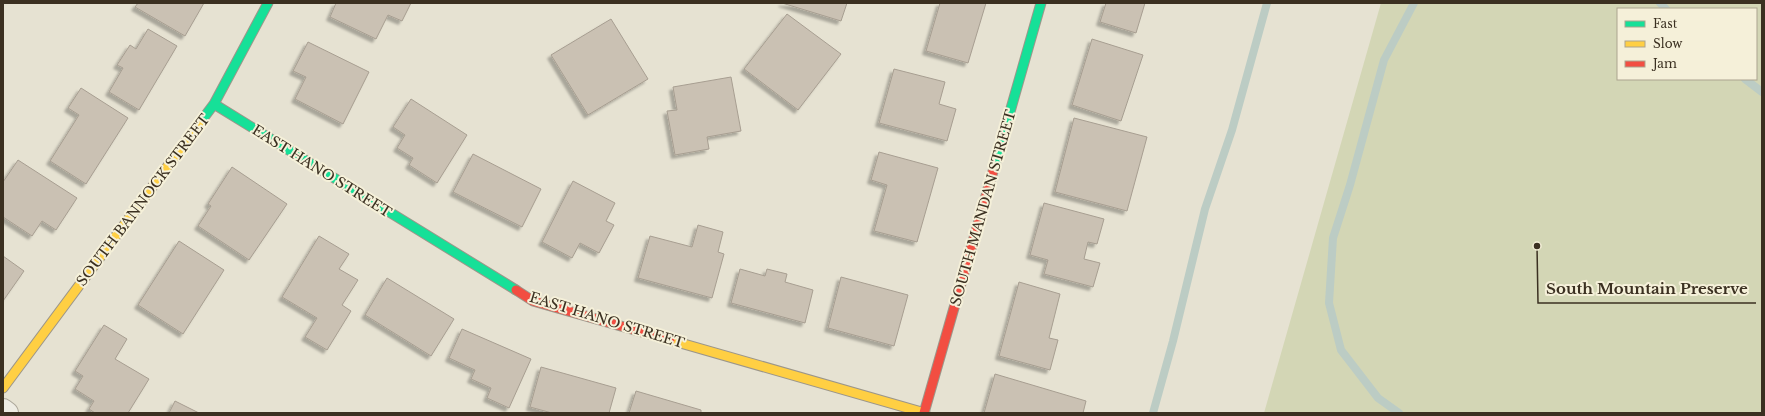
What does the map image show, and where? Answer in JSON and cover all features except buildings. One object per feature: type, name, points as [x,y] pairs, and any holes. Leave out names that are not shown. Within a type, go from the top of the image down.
[{"type":"street","name":"SOUTH BANNOCK STREET","points":[[3,388],[214,104],[268,3]]},
{"type":"street","name":"SOUTH MANDAN STREET","points":[[924,413],[1041,3]]},
{"type":"street","name":"EAST HANO STREET","points":[[214,104],[533,301],[924,413]]},
{"type":"street","points":[[3,410],[8,413]]},
{"type":"green space","points":[[1381,3],[1762,3],[1762,413],[1264,413]]},
{"type":"waterway","points":[[1153,413],[1173,341],[1205,209],[1232,130],[1267,3]]},
{"type":"waterway","points":[[1399,413],[1378,398],[1341,350],[1329,303],[1333,238],[1350,185],[1384,60],[1414,3]]},
{"type":"waterway","points":[[1660,3],[1665,8]]},
{"type":"waterway","points":[[1746,80],[1762,92]]},
{"type":"traffic: fast","points":[[199,124],[214,104],[268,3]]},
{"type":"traffic: fast","points":[[994,168],[1041,3]]},
{"type":"traffic: fast","points":[[214,104],[516,290]]},
{"type":"traffic: slow","points":[[3,388],[199,124]]},
{"type":"traffic: slow","points":[[670,340],[925,413]]},
{"type":"traffic: jam","points":[[924,413],[994,168]]},
{"type":"traffic: jam","points":[[516,290],[533,301],[670,340]]},
{"type":"place","name":"South Mountain Preserve","points":[[1537,246]]}]
